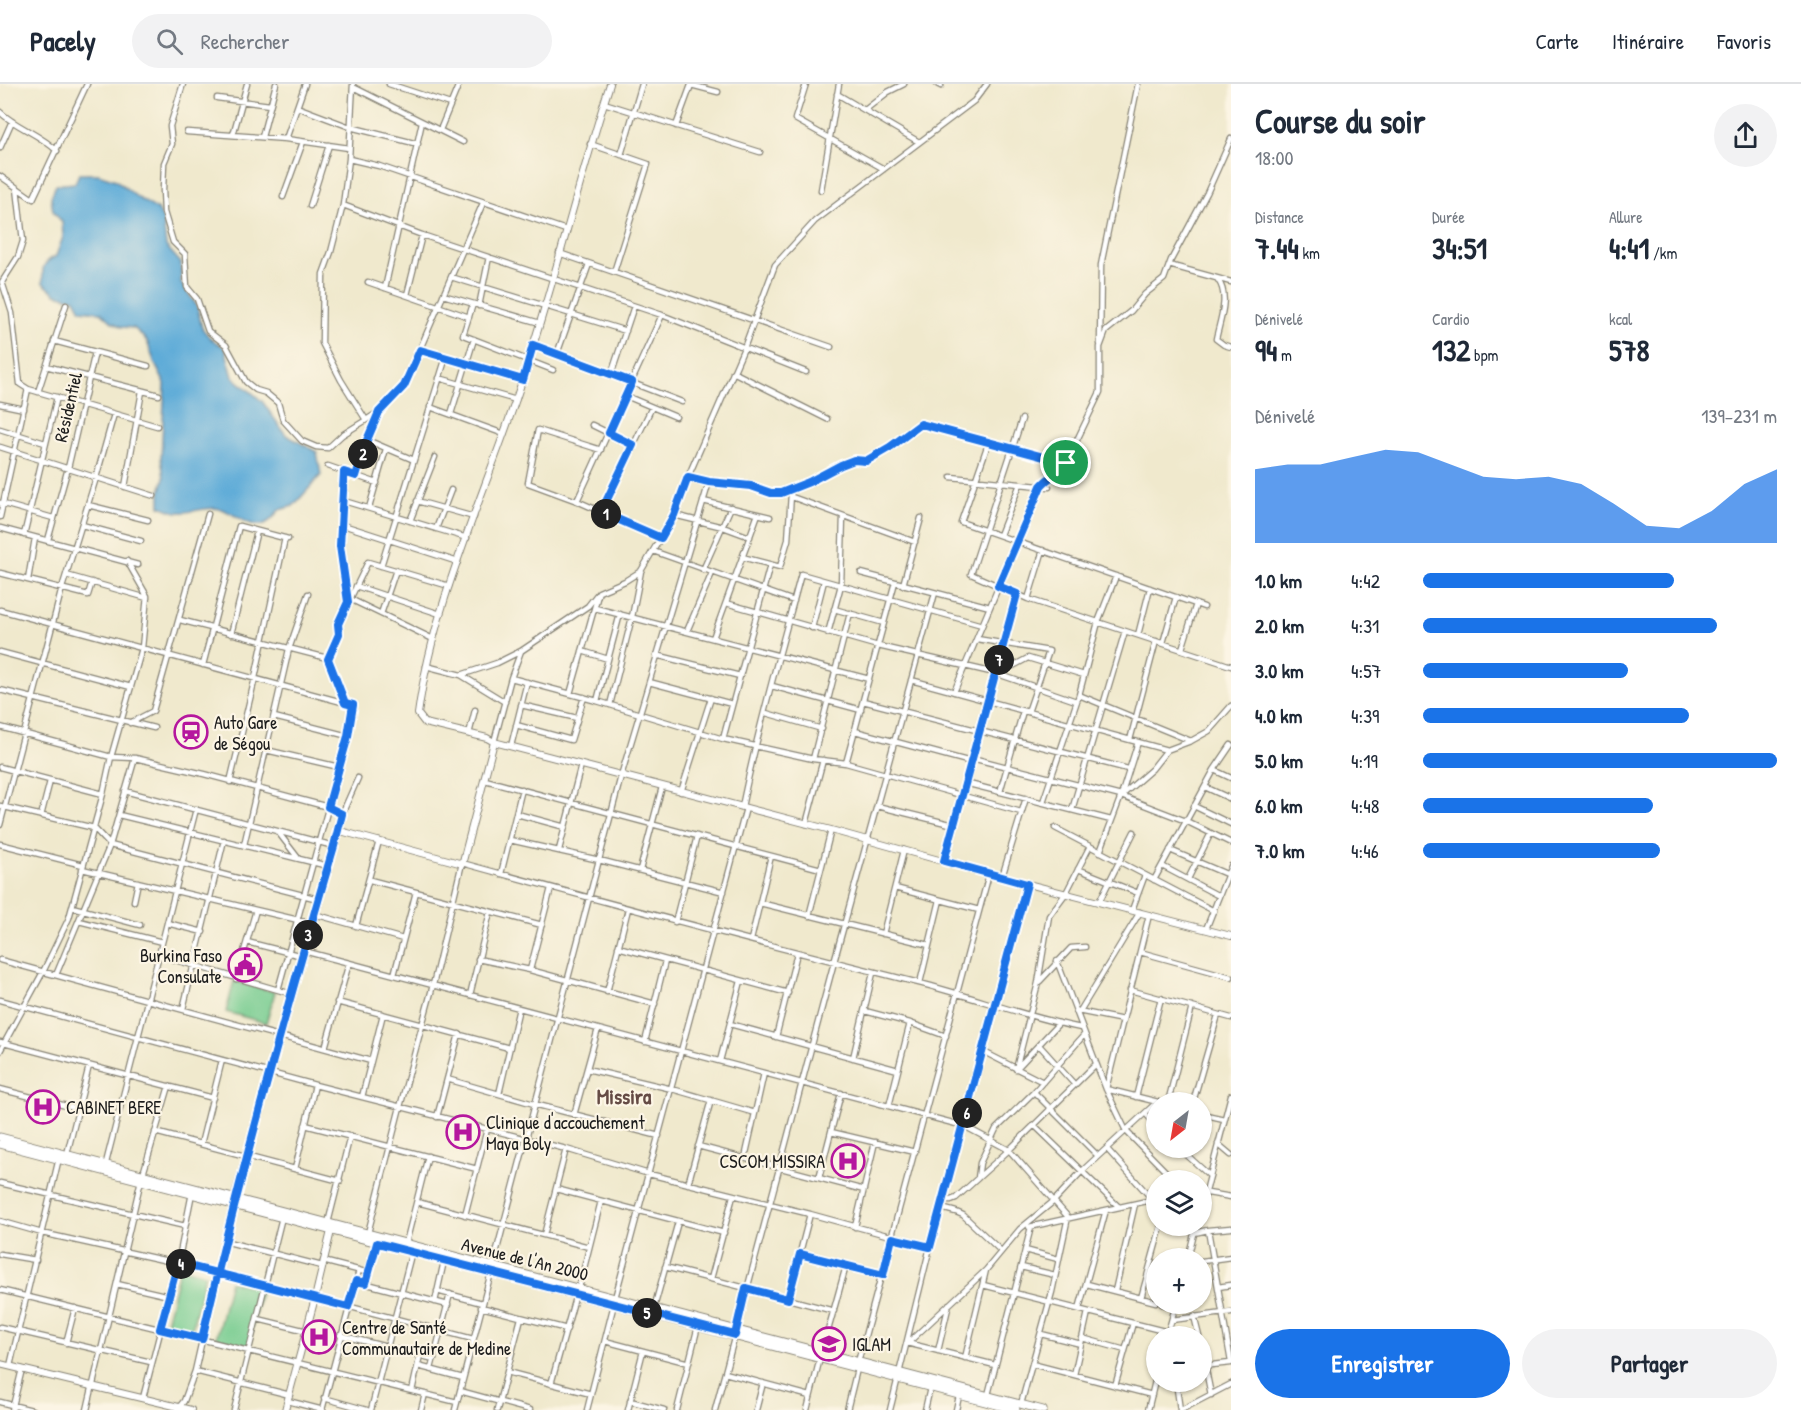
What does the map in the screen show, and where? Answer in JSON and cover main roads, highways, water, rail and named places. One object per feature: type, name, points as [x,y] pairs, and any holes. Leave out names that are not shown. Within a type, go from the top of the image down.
[{"type":"main road","points":[[610,84],[590,144],[523,380],[440,614],[426,666],[418,714],[425,723],[494,742],[1027,884],[1230,934]]},
{"type":"main road","points":[[234,1201],[338,832],[462,863],[494,742]]},
{"type":"main road","name":"Avenue de l'An 2000","points":[[0,1137],[105,1163],[192,1193],[234,1201],[282,1217],[368,1233],[698,1326],[735,1332]]},
{"type":"main road","name":"Avenue de l'An 2000","points":[[0,1144],[328,1223],[333,1228],[377,1243],[444,1261],[492,1269]]},
{"type":"main road","points":[[285,1410],[333,1228]]},
{"type":"main road","name":"Avenue de l'An 2000","points":[[614,1301],[654,1308],[898,1376],[988,1395],[1018,1407]]},
{"type":"main road","points":[[0,1364],[191,1410]]},
{"type":"main road","name":"Avenue de l'An 2000","points":[[898,1376],[996,1407],[1043,1410]]},
{"type":"water","points":[[79,174],[98,174],[116,180],[138,198],[158,210],[163,219],[166,246],[181,263],[181,283],[197,306],[202,328],[210,338],[225,348],[233,377],[262,401],[286,435],[317,452],[321,475],[293,506],[279,510],[264,524],[250,524],[229,512],[216,508],[183,512],[160,506],[160,492],[164,478],[161,458],[165,384],[147,341],[134,328],[122,327],[101,312],[81,310],[75,299],[56,294],[43,283],[44,266],[56,256],[63,237],[62,222],[53,211],[51,197],[56,185],[75,183]]},
{"type":"place","name":"Auto Gare de Ségou","points":[[191,732]]},
{"type":"place","name":"Burkina Faso Consulate","points":[[245,965]]},
{"type":"place","name":"CABINET BERE","points":[[43,1107]]},
{"type":"place","name":"Clinique d'accouchement Maya Boly","points":[[463,1132]]},
{"type":"place","name":"CSCOM MISSIRA","points":[[848,1161]]},
{"type":"place","name":"Centre de Santé Communautaire de Medine","points":[[319,1337]]},
{"type":"place","name":"IGLAM","points":[[829,1344]]},
{"type":"district","name":"Missira","points":[[624,1096]]}]
